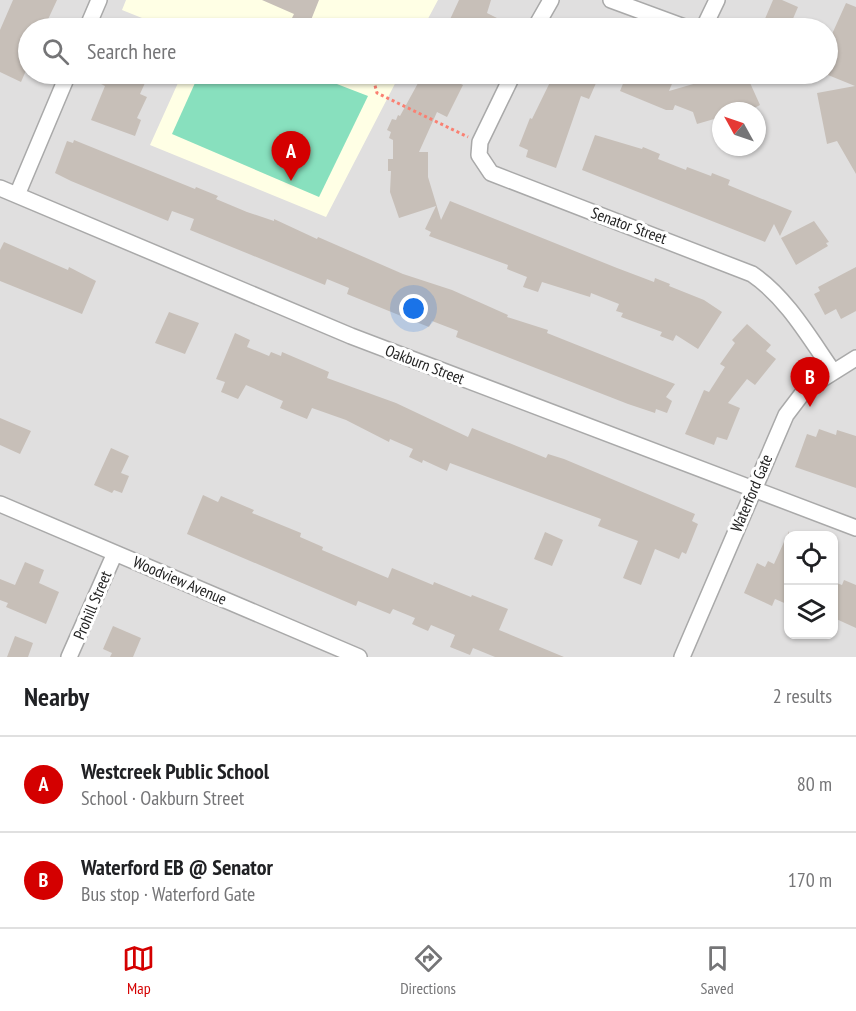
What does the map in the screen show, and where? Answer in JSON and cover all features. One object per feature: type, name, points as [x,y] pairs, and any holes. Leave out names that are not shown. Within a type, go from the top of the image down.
[{"type":"street","points":[[91,18],[99,0]]},
{"type":"street","points":[[541,18],[551,0]]},
{"type":"street","points":[[611,0],[660,18]]},
{"type":"street","points":[[708,18],[717,0]]},
{"type":"street","points":[[16,195],[64,84]]},
{"type":"street","points":[[480,142],[508,84]]},
{"type":"street","name":"Senator Street","points":[[480,142],[479,155],[491,173],[752,274],[764,282],[783,303],[832,370]]},
{"type":"street","name":"Oakburn Street","points":[[0,188],[351,336],[856,528]]},
{"type":"street","name":"Waterford Gate","points":[[682,657],[786,415],[805,390],[832,370],[856,358]]},
{"type":"street","name":"Woodview Avenue","points":[[0,504],[359,657]]},
{"type":"street","name":"Prohill Street","points":[[69,657],[115,553]]},
{"type":"path","points":[[375,84],[377,93],[480,142]]},
{"type":"shaded area","points":[[0,0],[856,0],[856,657],[0,657]]},
{"type":"shaded area","points":[[126,0],[438,0],[428,18],[142,18],[122,10]]},
{"type":"shaded area","points":[[177,84],[395,84],[326,217],[150,145]]},
{"type":"green space","points":[[194,84],[337,84],[368,96],[319,197],[172,134]]},
{"type":"building","points":[[13,0],[57,0],[49,18],[18,18],[18,81],[0,72],[0,30]]},
{"type":"building","points":[[262,0],[319,0],[312,18],[292,18],[294,14]]},
{"type":"building","points":[[459,0],[491,0],[487,13],[497,18],[451,18]]},
{"type":"building","points":[[773,0],[782,0],[798,7],[793,18],[765,18]]},
{"type":"building","points":[[846,3],[856,7],[856,174],[837,141],[827,144],[817,93],[855,86],[838,79],[838,21]]},
{"type":"building","points":[[101,84],[144,84],[140,94],[147,97],[137,118],[141,120],[135,136],[91,120],[105,86]]},
{"type":"building","points":[[418,84],[463,85],[447,117],[437,112],[419,152],[428,152],[428,177],[441,220],[450,201],[654,282],[655,278],[704,300],[722,312],[698,349],[676,335],[673,341],[660,336],[662,332],[621,317],[623,313],[616,311],[619,304],[591,293],[590,297],[542,282],[538,292],[523,287],[527,277],[507,269],[508,265],[429,236],[431,232],[425,229],[436,206],[399,218],[390,192],[391,171],[388,171],[388,159],[393,159],[393,140],[389,138],[391,132],[387,130],[392,119],[396,120],[398,115],[400,116]]},
{"type":"building","points":[[549,84],[596,84],[589,99],[581,96],[556,168],[526,157],[528,150],[519,146],[530,118],[532,119]]},
{"type":"building","points":[[623,84],[672,84],[669,91],[693,84],[751,84],[759,102],[712,102],[712,120],[697,124],[693,112],[675,105],[673,110],[666,110],[620,91]]},
{"type":"building","points":[[595,135],[642,149],[643,147],[660,154],[658,159],[686,170],[687,167],[711,176],[712,173],[730,180],[728,185],[792,211],[780,236],[774,224],[765,242],[582,170]]},
{"type":"building","points":[[74,140],[195,189],[196,187],[218,196],[216,199],[247,212],[274,221],[274,219],[403,274],[452,290],[508,315],[507,317],[548,330],[547,333],[675,384],[666,397],[672,401],[667,413],[656,409],[655,413],[628,404],[456,337],[458,331],[432,321],[429,327],[347,294],[349,288],[327,279],[325,285],[190,230],[194,219],[172,211],[168,221],[71,181],[55,173],[67,141],[73,143]]},
{"type":"building","points":[[814,221],[829,242],[826,243],[828,246],[796,265],[781,238]]},
{"type":"building","points":[[4,242],[68,270],[69,267],[96,281],[82,314],[0,281],[0,250]]},
{"type":"building","points":[[856,267],[856,311],[841,319],[836,309],[825,315],[814,294],[820,291],[818,287]]},
{"type":"building","points":[[169,312],[199,323],[185,354],[155,343]]},
{"type":"building","points":[[747,324],[771,345],[766,351],[776,359],[755,385],[747,379],[728,403],[740,408],[727,440],[717,437],[714,445],[685,434],[704,390],[709,392],[725,367],[720,364],[735,343],[732,340]]},
{"type":"building","points":[[235,333],[250,340],[247,347],[269,356],[271,352],[281,356],[282,352],[329,372],[327,378],[396,403],[468,437],[472,428],[546,458],[548,454],[564,459],[695,514],[692,521],[698,524],[686,554],[682,552],[679,559],[655,549],[641,585],[623,578],[638,541],[598,526],[601,519],[450,463],[447,471],[423,460],[422,463],[409,457],[413,449],[390,439],[389,442],[346,420],[312,408],[307,419],[280,408],[283,401],[246,385],[238,399],[221,392],[225,382],[216,379]]},
{"type":"building","points":[[0,418],[31,431],[20,454],[0,445]]},
{"type":"building","points":[[819,429],[836,435],[837,430],[856,436],[856,488],[795,467],[807,434],[816,437]]},
{"type":"building","points":[[111,448],[129,456],[121,473],[129,476],[122,493],[114,490],[112,493],[94,485]]},
{"type":"building","points":[[203,495],[218,502],[221,496],[254,510],[252,513],[301,533],[300,537],[323,547],[322,550],[388,578],[392,568],[433,585],[434,582],[508,609],[499,630],[564,657],[495,657],[473,648],[470,655],[450,647],[455,635],[431,625],[428,631],[412,624],[415,618],[393,609],[390,614],[358,601],[356,606],[187,534]]},
{"type":"building","points":[[545,532],[563,540],[552,566],[534,559]]},
{"type":"building","points":[[784,542],[784,603],[775,599],[772,606],[744,593],[757,563],[765,567],[768,561],[774,564]]},
{"type":"building","points":[[25,562],[44,570],[39,583],[59,592],[46,624],[6,607],[8,603],[0,600],[0,579],[15,585]]},
{"type":"building","points":[[844,580],[856,585],[856,628],[838,620],[838,584],[842,585]]},
{"type":"building","points":[[113,626],[141,638],[133,657],[110,657],[112,653],[103,649]]},
{"type":"building","points":[[15,636],[33,643],[28,657],[7,657]]},
{"type":"place","name":"Westcreek Public School","points":[[291,181]]},
{"type":"place","name":"Waterford EB @ Senator","points":[[810,407]]}]
